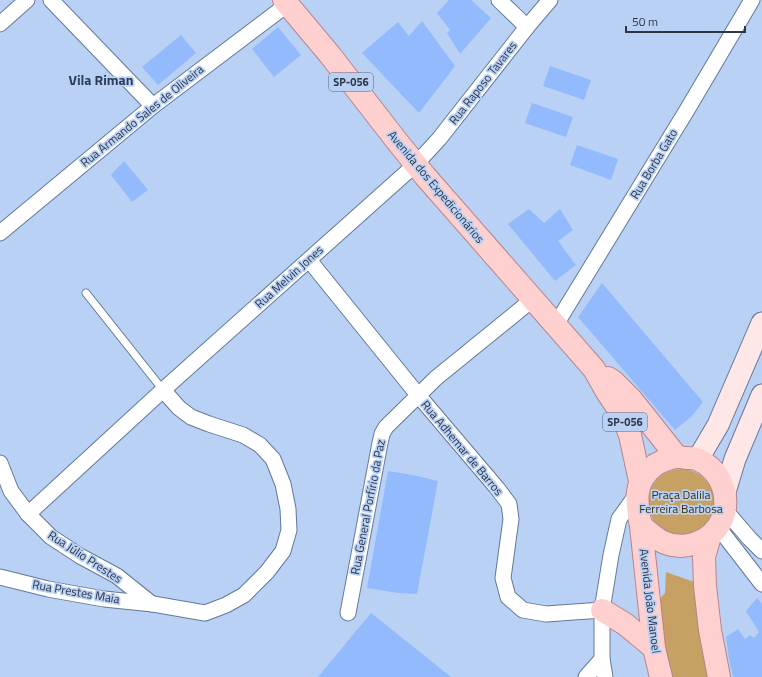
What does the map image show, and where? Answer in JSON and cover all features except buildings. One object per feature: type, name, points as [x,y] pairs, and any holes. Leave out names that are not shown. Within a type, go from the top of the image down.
[{"type":"main road","name":"Avenida dos Expedicionários","points":[[286,2],[416,164],[532,300],[594,369],[617,407],[630,435],[639,488]]},
{"type":"main road","points":[[639,488],[651,468],[663,460],[688,458],[718,425],[762,323]]},
{"type":"main road","name":"Avenida dos Expedicionários","points":[[594,369],[614,382],[688,458]]},
{"type":"main road","points":[[719,677],[710,630],[705,586],[704,557],[719,516],[735,459],[762,395]]},
{"type":"main road","name":"SP-056","points":[[688,458],[710,467],[720,478],[719,516]]},
{"type":"main road","name":"SP-056","points":[[639,488],[638,511],[641,526]]},
{"type":"main road","points":[[641,526],[663,542],[675,546],[688,546],[700,542],[719,516]]},
{"type":"main road","name":"Avenida João Manoel","points":[[641,526],[654,648],[661,677]]},
{"type":"main road","points":[[602,610],[626,624],[654,648]]},
{"type":"street","points":[[0,24],[27,0]]},
{"type":"street","points":[[51,0],[152,106]]},
{"type":"street","points":[[499,0],[527,27]]},
{"type":"street","name":"Rua Raposo Tavares","points":[[416,164],[439,139],[550,0]]},
{"type":"street","name":"Rua Borba Gato","points":[[555,326],[687,110],[752,0]]},
{"type":"street","name":"Rua Armando Sales de Oliveira","points":[[0,233],[152,106],[286,2]]},
{"type":"street","name":"Rua Melvin Jones","points":[[28,514],[163,390],[416,164]]},
{"type":"street","name":"Rua Adhemar de Barros","points":[[308,260],[418,396],[509,504],[511,519],[503,578],[508,597],[523,610],[546,614],[602,610]]},
{"type":"street","name":"Rua General Porfírio da Paz","points":[[348,613],[378,451],[382,434],[386,426],[436,378],[532,300]]},
{"type":"street","points":[[153,604],[205,613],[226,605],[244,595],[267,572],[283,550],[289,530],[288,509],[283,484],[273,460],[260,445],[243,435],[191,417],[179,408],[163,390]]},
{"type":"street","name":"Rua Júlio Prestes","points":[[0,463],[11,491],[28,514],[51,537],[80,556],[117,576],[153,604]]},
{"type":"street","points":[[605,677],[602,659],[602,610],[611,555],[619,519],[639,488]]},
{"type":"street","points":[[719,516],[749,538],[762,551]]},
{"type":"street","points":[[719,516],[762,584]]},
{"type":"street","name":"Rua Prestes Maia","points":[[0,577],[48,589],[97,598],[153,604]]},
{"type":"street","points":[[586,677],[602,659]]},
{"type":"lane","points":[[86,293],[163,390]]},
{"type":"green space","name":"Praça Dalila Ferreira Barbosa","points":[[675,469],[687,469],[699,474],[709,484],[714,496],[712,515],[699,530],[687,535],[675,535],[663,530],[653,520],[648,508],[648,496],[653,484],[663,474]]},
{"type":"green space","points":[[666,572],[697,583],[710,677],[669,677],[657,602],[665,593]]},
{"type":"district","name":"Vila Riman","points":[[101,80]]}]
